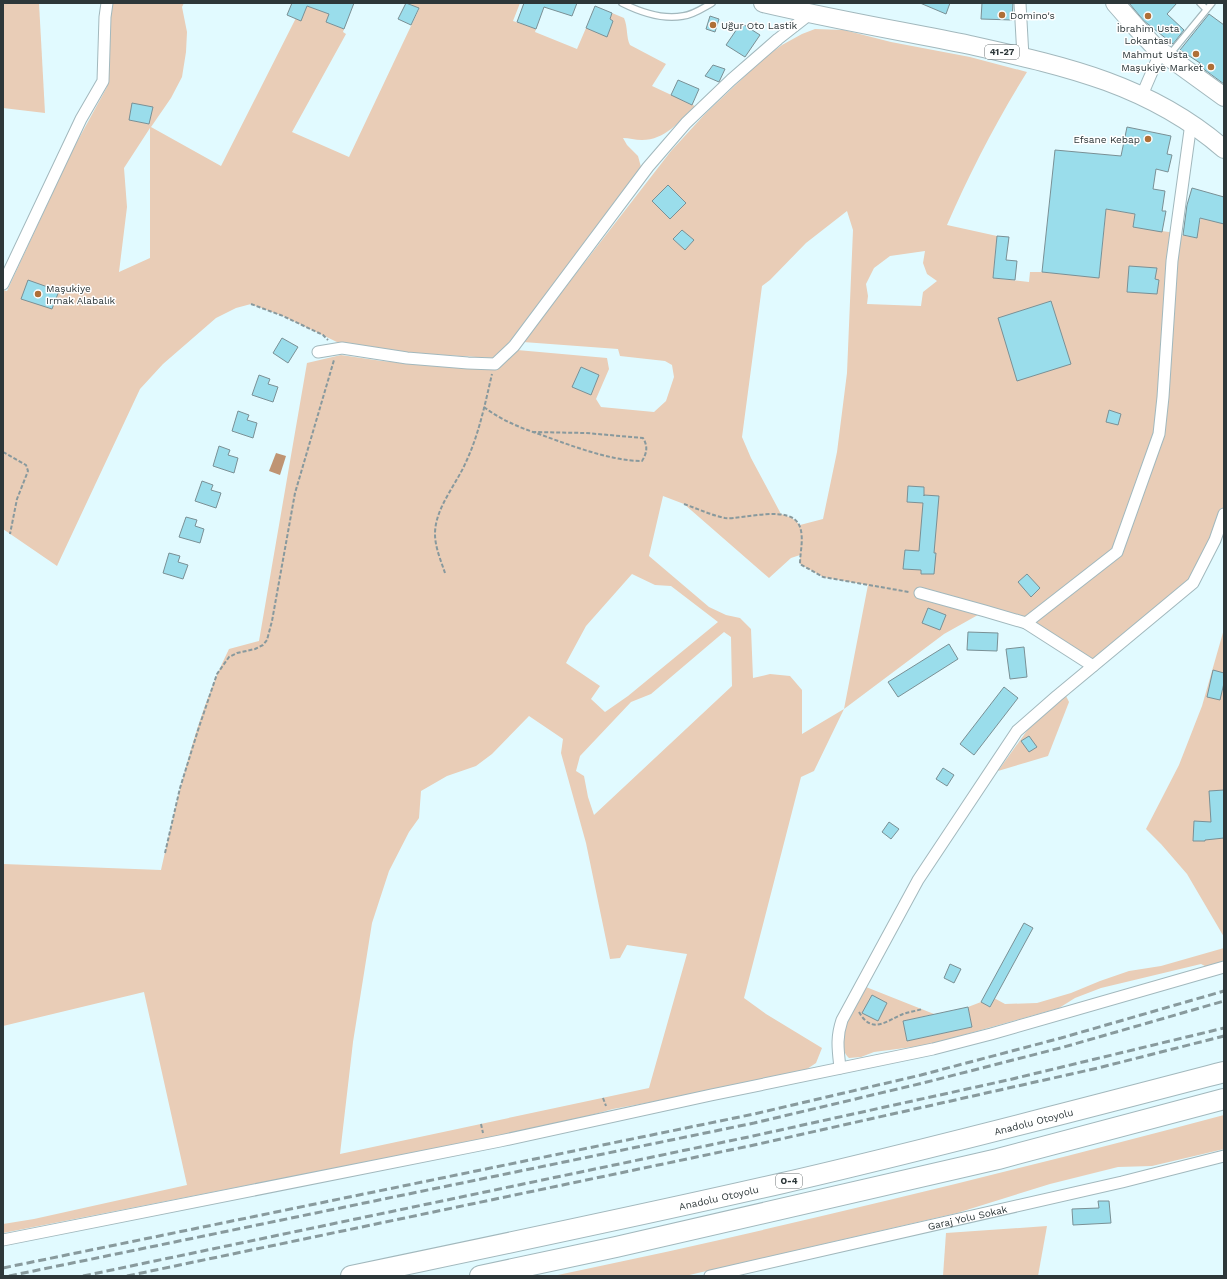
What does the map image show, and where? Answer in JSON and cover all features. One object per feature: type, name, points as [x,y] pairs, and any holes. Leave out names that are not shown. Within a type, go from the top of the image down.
[{"type":"highway","name":"Anadolu Otoyolu","points":[[351,1276],[785,1182],[990,1133],[1224,1072]]},
{"type":"highway","points":[[480,1276],[616,1247],[998,1159],[1224,1099]]},
{"type":"main road","name":"41-27","points":[[763,3],[810,14],[1023,57],[1079,72],[1123,87],[1163,106],[1191,123],[1224,149]]},
{"type":"main road","points":[[1115,3],[1136,27],[1164,54],[1224,97]]},
{"type":"street","points":[[3,284],[81,119],[103,81],[105,16],[107,3]]},
{"type":"street","points":[[1020,3],[1023,57]]},
{"type":"street","points":[[318,352],[342,348],[407,358],[495,364],[514,346],[648,167],[686,123],[731,80],[778,39],[810,14]]},
{"type":"street","points":[[1142,95],[1164,54]]},
{"type":"street","points":[[1026,623],[1117,552],[1159,434],[1163,397],[1172,261],[1191,123]]},
{"type":"street","points":[[840,1068],[838,1032],[842,1020],[852,1001],[918,880],[1018,731],[1057,696],[1193,583],[1215,540],[1224,514]]},
{"type":"street","points":[[920,594],[1026,623],[1093,666]]},
{"type":"street","points":[[3,1240],[500,1141],[933,1049],[1224,967]]},
{"type":"street","name":"Garaj Yolu Sokak","points":[[710,1276],[1114,1184],[1224,1156]]},
{"type":"lane","points":[[622,3],[639,11],[667,17],[684,16],[701,10],[712,3]]},
{"type":"lane","points":[[1200,3],[1206,10]]},
{"type":"lane","points":[[1164,54],[1212,3]]},
{"type":"path","points":[[165,853],[180,788],[198,726],[217,674],[230,657],[237,653],[256,649],[263,645],[267,640],[272,621],[295,493],[337,349],[323,335],[283,316],[251,304]]},
{"type":"path","points":[[445,573],[437,547],[435,535],[436,525],[440,510],[466,463],[479,426],[495,364]]},
{"type":"path","points":[[484,407],[490,412],[533,432],[588,450],[631,461],[642,461],[646,455],[646,444],[643,438],[533,432]]},
{"type":"path","points":[[3,452],[26,465],[28,471],[17,499],[10,534]]},
{"type":"path","points":[[684,504],[707,513],[726,518],[739,518],[762,514],[781,514],[792,518],[800,526],[802,539],[800,564],[806,568],[824,577],[920,594]]},
{"type":"path","points":[[852,1001],[862,1018],[869,1023],[877,1025],[884,1024],[904,1014],[922,1009]]},
{"type":"shaded area","points":[[3,3],[39,3],[45,113],[3,108]]},
{"type":"shaded area","points":[[111,3],[184,3],[182,7],[187,32],[186,52],[182,77],[171,98],[151,127],[221,166],[296,18],[301,20],[307,6],[329,14],[326,22],[344,29],[343,32],[346,34],[292,132],[349,157],[419,9],[408,3],[520,3],[513,21],[536,29],[535,32],[577,49],[586,28],[607,36],[613,21],[610,19],[612,13],[624,18],[630,45],[666,64],[652,86],[695,106],[672,129],[658,137],[642,140],[623,138],[627,145],[638,156],[641,167],[503,350],[492,358],[413,353],[339,343],[283,316],[251,304],[236,308],[216,318],[163,364],[140,389],[57,566],[3,529],[3,290],[7,291],[72,151],[107,87]],"holes":[[[152,107],[149,124],[130,120]],[[150,128],[150,258],[119,272],[127,207],[124,168]]]},
{"type":"shaded area","points":[[815,29],[844,30],[891,42],[970,57],[1027,72],[984,147],[947,225],[997,236],[993,278],[1029,282],[1030,272],[1099,277],[1112,155],[1117,211],[1135,214],[1133,227],[1176,233],[1196,238],[1201,218],[1224,224],[1224,514],[1193,583],[1093,666],[1026,623],[985,611],[944,634],[844,709],[814,771],[801,777],[744,998],[766,1014],[822,1048],[816,1063],[804,1071],[777,1079],[613,1109],[555,1125],[3,1233],[3,1224],[34,1219],[187,1185],[144,992],[3,1026],[3,864],[161,870],[181,785],[197,729],[217,675],[229,649],[259,641],[307,363],[341,355],[382,361],[493,369],[502,365],[517,350],[607,358],[609,369],[596,399],[601,407],[654,412],[666,401],[674,377],[672,365],[665,361],[620,356],[618,349],[523,342],[671,151],[705,114],[763,59],[782,45]],"holes":[[[847,211],[853,230],[847,373],[837,452],[823,519],[800,525],[792,518],[781,514],[751,458],[742,437],[762,286],[770,280],[806,243]],[[925,251],[923,263],[927,274],[937,281],[923,292],[921,306],[867,304],[868,296],[866,284],[874,268],[890,256]],[[663,496],[684,504],[769,578],[791,558],[800,555],[800,564],[823,577],[868,585],[844,709],[802,734],[802,690],[790,676],[770,674],[753,678],[751,629],[740,618],[726,615],[709,607],[649,556]],[[632,574],[655,585],[671,586],[718,622],[628,696],[605,712],[591,699],[600,686],[566,663],[586,626]],[[724,632],[731,637],[732,686],[594,815],[588,797],[584,776],[576,771],[580,756],[631,702],[651,694]],[[529,716],[563,739],[561,753],[586,843],[610,959],[620,958],[627,945],[687,954],[649,1088],[340,1154],[353,1042],[372,923],[389,871],[409,832],[419,818],[421,791],[447,776],[476,766],[492,754]]]},
{"type":"shaded area","points":[[276,453],[286,456],[280,475],[269,471]]},
{"type":"shaded area","points":[[1224,629],[1224,937],[1187,874],[1146,829],[1179,765],[1202,706]]},
{"type":"shaded area","points":[[1065,694],[1069,702],[1048,756],[998,771],[1031,725]]},
{"type":"shaded area","points":[[1224,948],[1224,963],[1207,967],[1201,964],[1101,988],[1075,998],[1059,1008],[928,1045],[874,1052],[861,1057],[849,1058],[844,1051],[842,1042],[846,1022],[866,987],[934,1014],[903,1021],[907,1041],[972,1027],[968,1007],[981,1002],[990,1007],[994,998],[1005,1004],[1037,1003],[1071,993],[1129,971],[1161,966]]},
{"type":"shaded area","points":[[1224,1115],[1224,1149],[1152,1166],[1118,1167],[1050,1184],[957,1213],[685,1276],[553,1276],[890,1200]]},
{"type":"shaded area","points":[[1047,1226],[1038,1276],[943,1276],[946,1233]]},
{"type":"building","points":[[292,3],[354,3],[344,29],[326,22],[329,14],[307,6],[301,21],[287,15]]},
{"type":"building","points":[[406,3],[419,8],[411,25],[398,19]]},
{"type":"building","points":[[524,3],[577,3],[572,16],[544,7],[536,29],[517,22]]},
{"type":"building","points":[[920,3],[950,3],[946,14]]},
{"type":"building","points":[[982,3],[1013,3],[1012,20],[981,19]]},
{"type":"building","points":[[1129,3],[1177,3],[1167,14],[1184,30],[1173,44],[1144,21]]},
{"type":"building","points":[[595,6],[612,13],[610,19],[613,21],[607,37],[586,28]]},
{"type":"building","points":[[1209,14],[1224,25],[1224,84],[1198,65],[1200,63],[1180,50]]},
{"type":"building","points":[[710,16],[719,19],[715,32],[706,29]]},
{"type":"building","points":[[741,23],[760,35],[745,57],[726,45]]},
{"type":"building","points":[[713,65],[725,69],[719,82],[705,76]]},
{"type":"building","points":[[678,80],[699,89],[692,105],[671,95]]},
{"type":"building","points":[[132,103],[153,107],[149,124],[129,120]]},
{"type":"building","points":[[1127,127],[1171,136],[1167,154],[1172,155],[1168,172],[1156,169],[1153,189],[1165,191],[1162,211],[1166,211],[1162,232],[1133,227],[1135,214],[1106,209],[1099,278],[1042,272],[1055,150],[1121,156]]},
{"type":"building","points":[[668,185],[686,203],[670,219],[652,201]]},
{"type":"building","points":[[1192,188],[1224,197],[1224,224],[1200,218],[1197,238],[1183,235],[1187,205]]},
{"type":"building","points":[[682,230],[694,240],[685,250],[673,239]]},
{"type":"building","points":[[997,236],[1009,237],[1006,260],[1017,261],[1015,280],[993,278]]},
{"type":"building","points":[[1129,266],[1157,268],[1155,279],[1159,280],[1157,294],[1127,292]]},
{"type":"building","points":[[28,280],[59,291],[52,309],[21,299]]},
{"type":"building","points":[[1051,301],[1071,364],[1017,381],[998,318]]},
{"type":"building","points":[[282,338],[298,347],[288,363],[273,353]]},
{"type":"building","points":[[581,367],[599,375],[591,395],[572,387]]},
{"type":"building","points":[[259,375],[270,379],[268,384],[278,387],[273,402],[252,395]]},
{"type":"building","points":[[1109,410],[1121,414],[1118,425],[1106,422]]},
{"type":"building","points":[[238,411],[249,415],[247,420],[257,423],[253,438],[232,431]]},
{"type":"building","points":[[219,446],[230,450],[228,455],[238,458],[234,473],[213,466]]},
{"type":"building","points":[[202,481],[213,485],[211,490],[221,493],[216,508],[195,501]]},
{"type":"building","points":[[908,486],[924,487],[924,495],[939,496],[934,553],[936,553],[934,574],[921,574],[921,570],[903,569],[905,550],[919,551],[923,503],[907,502]]},
{"type":"building","points":[[186,517],[197,520],[195,526],[204,529],[200,543],[179,537]]},
{"type":"building","points":[[169,553],[180,556],[178,562],[188,565],[183,579],[163,573]]},
{"type":"building","points":[[1027,574],[1040,588],[1031,597],[1018,582]]},
{"type":"building","points":[[928,608],[946,615],[940,630],[922,623]]},
{"type":"building","points":[[968,632],[998,633],[997,651],[967,650]]},
{"type":"building","points":[[949,644],[958,659],[898,697],[888,682]]},
{"type":"building","points":[[1024,647],[1027,677],[1010,679],[1006,649]]},
{"type":"building","points":[[1213,670],[1224,673],[1224,683],[1220,700],[1207,697]]},
{"type":"building","points":[[1004,687],[1018,698],[974,755],[960,744]]},
{"type":"building","points":[[1029,736],[1037,747],[1029,752],[1021,741]]},
{"type":"building","points":[[943,768],[954,775],[947,786],[936,779]]},
{"type":"building","points":[[1224,790],[1224,838],[1193,841],[1194,821],[1211,822],[1209,791]]},
{"type":"building","points":[[889,822],[899,829],[891,839],[882,832]]},
{"type":"building","points":[[1024,923],[1033,928],[990,1007],[981,1002]]},
{"type":"building","points":[[950,964],[961,969],[954,983],[944,978]]},
{"type":"building","points":[[872,995],[887,1003],[878,1021],[862,1013]]},
{"type":"building","points":[[968,1007],[972,1027],[907,1041],[903,1021]]},
{"type":"building","points":[[1098,1201],[1109,1201],[1111,1223],[1073,1225],[1072,1209],[1099,1208]]},
{"type":"railway","points":[[3,1268],[754,1114],[921,1075],[1061,1038],[1224,991]]},
{"type":"railway","points":[[9,1276],[754,1123],[923,1083],[1064,1047],[1224,1001]]},
{"type":"railway","points":[[83,1276],[753,1136],[1008,1080],[1224,1028]]},
{"type":"railway","points":[[127,1276],[754,1145],[1098,1068],[1224,1036]]},
{"type":"place","name":"Domino's","points":[[1002,15]]},
{"type":"place","name":"İbrahim Usta Lokantası","points":[[1148,16]]},
{"type":"place","name":"Uğur Oto Lastik","points":[[713,25]]},
{"type":"place","name":"Mahmut Usta","points":[[1196,54]]},
{"type":"place","name":"Maşukiye Market","points":[[1211,67]]},
{"type":"place","name":"Efsane Kebap","points":[[1148,139]]},
{"type":"place","name":"Maşukiye Irmak Alabalık","points":[[38,294]]}]
